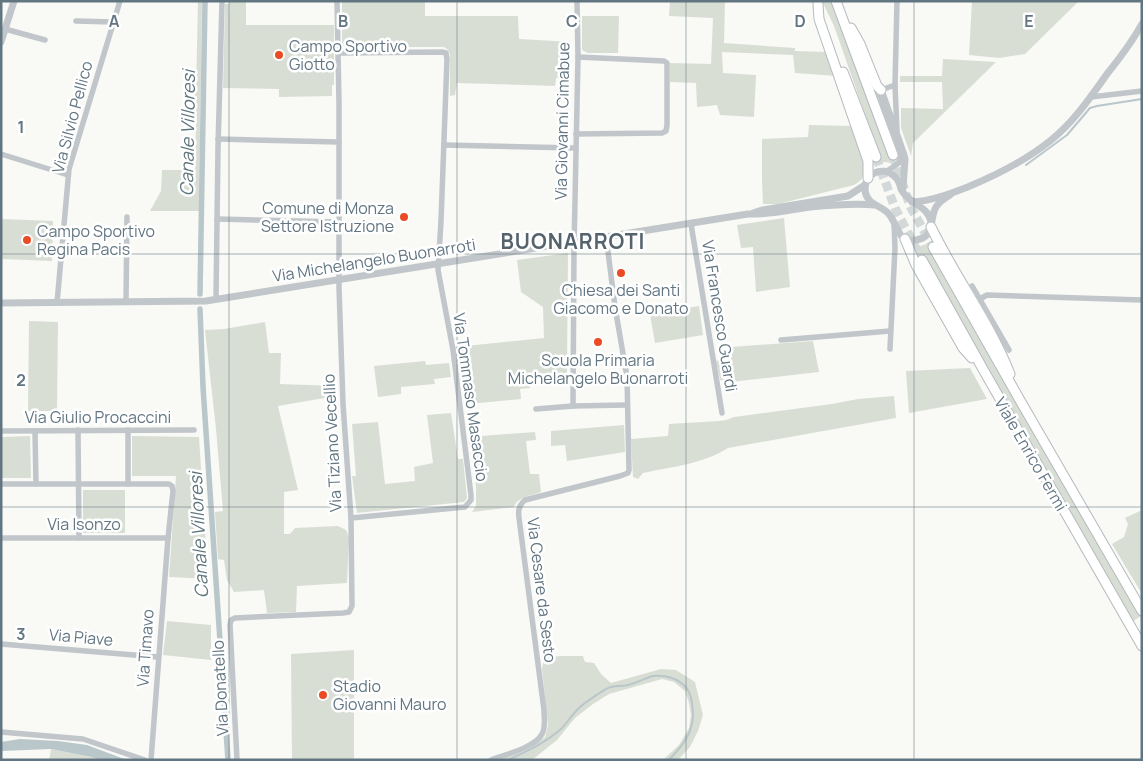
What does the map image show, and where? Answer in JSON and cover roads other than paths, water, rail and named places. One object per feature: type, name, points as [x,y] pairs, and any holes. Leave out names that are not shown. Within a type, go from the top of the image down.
[{"type":"main road","points":[[817,2],[876,157]]},
{"type":"main road","points":[[817,2],[819,18],[868,161],[866,182]]},
{"type":"main road","points":[[836,3],[860,44],[877,86],[881,90]]},
{"type":"main road","points":[[836,3],[897,157]]},
{"type":"main road","points":[[931,224],[1005,352],[1021,402]]},
{"type":"main road","points":[[904,239],[916,265],[963,348],[984,371]]},
{"type":"main road","name":"Viale Enrico Fermi","points":[[933,247],[1142,611]]},
{"type":"main road","name":"Viale Enrico Fermi","points":[[922,260],[1142,646]]},
{"type":"street","points":[[1,42],[14,1]]},
{"type":"street","name":"Via Silvio Pellico","points":[[57,303],[69,169],[120,1]]},
{"type":"street","points":[[216,299],[222,1]]},
{"type":"street","name":"Via Tiziano Vecellio","points":[[337,1],[339,279],[342,389],[351,518],[352,606]]},
{"type":"street","name":"Via Giovanni Cimabue","points":[[573,406],[578,57],[577,1]]},
{"type":"street","points":[[897,1],[895,85],[897,133]]},
{"type":"street","points":[[76,21],[114,22]]},
{"type":"street","points":[[912,202],[924,201],[952,193],[995,176],[1027,158],[1051,140],[1090,97],[1126,50],[1142,24]]},
{"type":"street","points":[[5,29],[45,40]]},
{"type":"street","name":"Via Tommaso Masaccio","points":[[338,53],[442,52],[446,54],[438,270],[453,350],[471,500],[465,507],[351,518]]},
{"type":"street","points":[[576,134],[662,132],[666,131],[667,125],[667,64],[664,61],[578,57]]},
{"type":"street","points":[[881,90],[895,85]]},
{"type":"street","points":[[881,90],[905,159],[903,192]]},
{"type":"street","points":[[881,90],[880,97],[899,163],[887,171],[896,177],[906,198],[926,211],[930,217],[931,224]]},
{"type":"street","points":[[1090,97],[1142,91]]},
{"type":"street","points":[[218,139],[339,142]]},
{"type":"street","points":[[444,145],[576,148]]},
{"type":"street","points":[[1,154],[68,175]]},
{"type":"street","name":"Via Michelangelo Buonarroti","points":[[1,303],[201,301],[216,299],[691,224],[848,196],[866,182],[870,176],[878,171],[887,171]]},
{"type":"street","points":[[866,182],[866,195],[868,199],[887,212],[904,239]]},
{"type":"street","points":[[895,248],[897,242],[904,239],[913,240],[928,234],[937,206],[952,193]]},
{"type":"street","name":"Via Michelangelo Buonarroti","points":[[748,214],[763,214],[810,207],[866,204],[876,206]]},
{"type":"street","points":[[126,302],[127,217]]},
{"type":"street","points":[[217,219],[340,222]]},
{"type":"street","points":[[890,349],[895,248],[894,222]]},
{"type":"street","name":"Via Francesco Guardi","points":[[691,224],[722,413]]},
{"type":"street","points":[[536,409],[627,405],[626,368],[615,307],[606,236]]},
{"type":"street","points":[[969,288],[980,299],[1005,352]]},
{"type":"street","points":[[980,299],[987,295],[1142,300]]},
{"type":"street","points":[[574,309],[615,307]]},
{"type":"street","points":[[781,340],[890,331]]},
{"type":"street","name":"Via Cesare da Sesto","points":[[491,760],[533,743],[542,736],[544,728],[544,710],[519,507],[524,500],[628,473],[627,405]]},
{"type":"street","points":[[78,430],[79,538]]},
{"type":"street","points":[[1,484],[128,484],[128,430]]},
{"type":"street","name":"Via Giulio Procaccini","points":[[1,431],[194,430]]},
{"type":"street","points":[[35,431],[36,484]]},
{"type":"street","name":"Via Timavo","points":[[128,484],[169,484],[172,486],[173,491],[151,760]]},
{"type":"street","name":"Via Isonzo","points":[[1,538],[168,538]]},
{"type":"street","name":"Via Donatello","points":[[237,760],[231,620],[235,618],[343,613],[349,612],[352,606]]},
{"type":"street","name":"Via Piave","points":[[1,644],[158,657]]},
{"type":"street","points":[[1,732],[83,739],[145,760]]},
{"type":"waterway","name":"Canale Villoresi","points":[[200,294],[205,1]]},
{"type":"waterway","points":[[1026,165],[1067,135],[1090,108],[1142,99]]},
{"type":"waterway","name":"Canale Villoresi","points":[[200,309],[203,387],[228,760]]},
{"type":"waterway","points":[[508,760],[555,734],[581,706],[606,689],[628,685],[653,676],[665,676],[683,684],[689,692],[692,702],[693,721],[689,734],[669,760]]},
{"type":"tunnel","points":[[893,155],[910,206],[933,247]]},
{"type":"tunnel","points":[[876,157],[895,208],[922,260]]},
{"type":"place","name":"Campo Sportivo Giotto","points":[[279,55]]},
{"type":"place","name":"Comune di Monza Settore Istruzione","points":[[404,217]]},
{"type":"place","name":"Campo Sportivo Regina Pacis","points":[[27,240]]},
{"type":"place","name":"Chiesa dei Santi Giacomo e Donato","points":[[621,273]]},
{"type":"place","name":"Scuola Primaria Michelangelo Buonarroti","points":[[598,342]]},
{"type":"place","name":"Stadio Giovanni Mauro","points":[[323,695]]},
{"type":"district","name":"BUONARROTI","points":[[573,242]]}]
